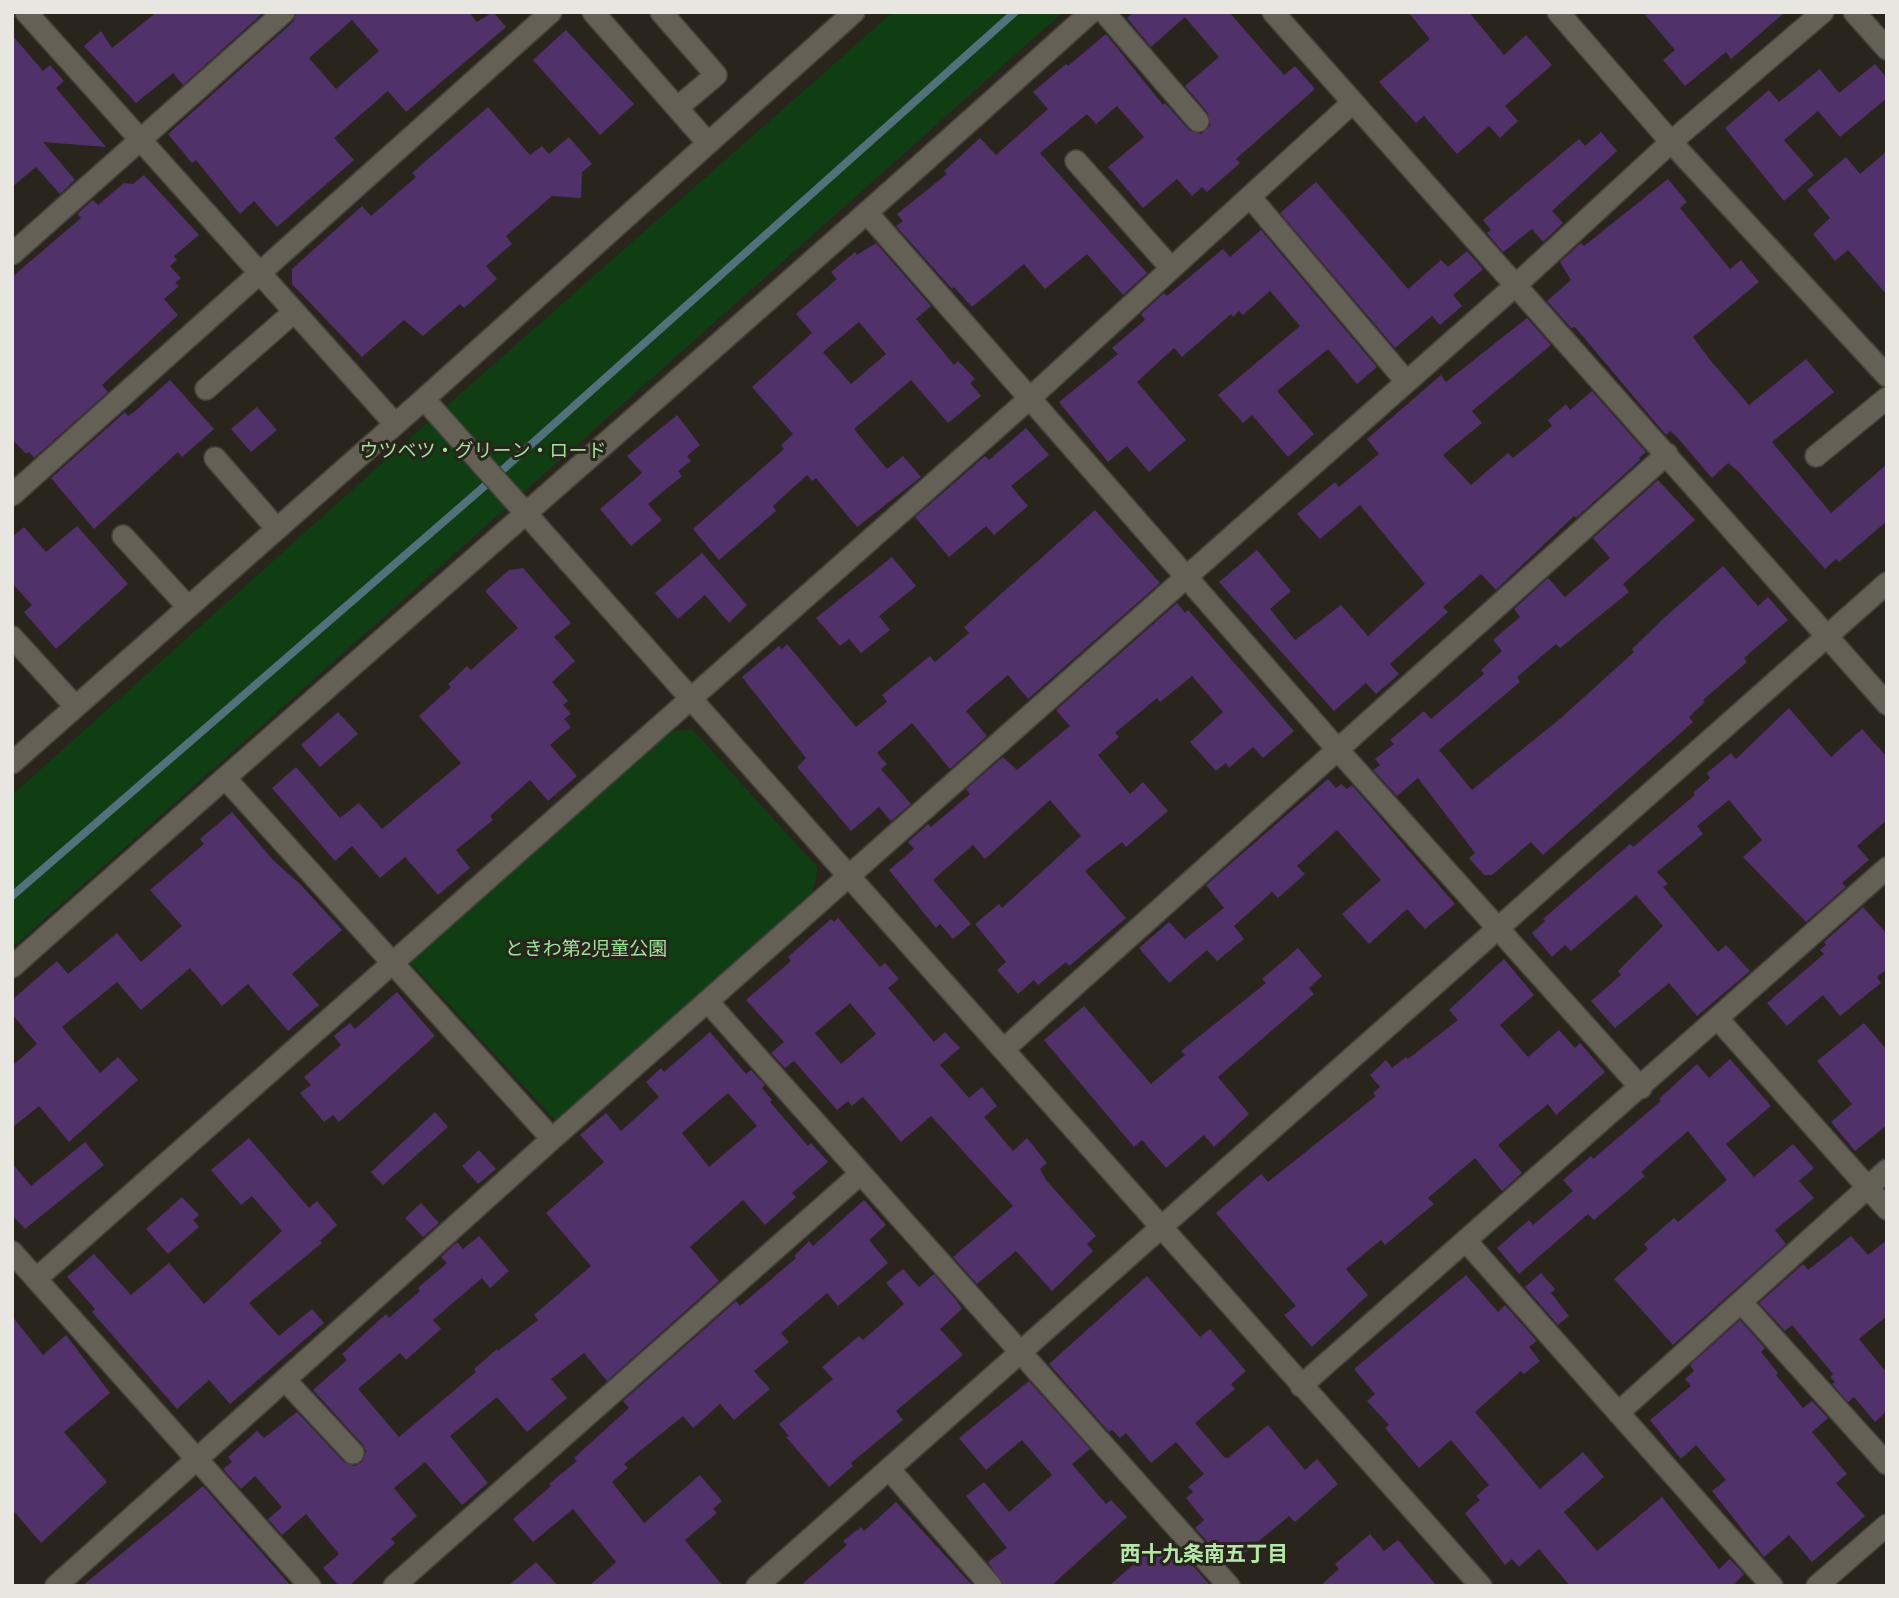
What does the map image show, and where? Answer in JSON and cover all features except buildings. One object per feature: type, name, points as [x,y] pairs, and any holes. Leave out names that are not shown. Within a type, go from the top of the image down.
[{"type":"street","points":[[26,12],[395,424]]},
{"type":"street","points":[[12,254],[284,12]]},
{"type":"street","points":[[12,495],[261,275],[551,12]]},
{"type":"street","points":[[661,12],[716,75],[677,108]]},
{"type":"street","points":[[12,763],[424,399],[854,12]]},
{"type":"street","points":[[12,967],[526,511],[868,214],[1091,12]]},
{"type":"street","points":[[1104,12],[1199,121]]},
{"type":"street","points":[[1273,12],[1351,104],[1667,454],[1887,704]]},
{"type":"street","points":[[1558,12],[1671,142],[1887,376]]},
{"type":"street","points":[[56,1586],[1186,574],[1516,285],[1671,142],[1823,12]]},
{"type":"street","points":[[1854,12],[1887,49]]},
{"type":"street","points":[[602,15],[707,142]]},
{"type":"street","points":[[36,1279],[1029,399],[1351,104]]},
{"type":"street","points":[[1076,161],[1171,268]]},
{"type":"street","points":[[1251,198],[1405,380]]},
{"type":"street","points":[[868,214],[1338,750],[1641,1088]]},
{"type":"street","points":[[206,389],[293,312]]},
{"type":"street","points":[[1816,456],[1887,398]]},
{"type":"street","points":[[424,399],[526,511],[689,700],[1004,1049],[1481,1586]]},
{"type":"street","points":[[1004,1049],[1667,454]]},
{"type":"street","points":[[215,458],[277,528]]},
{"type":"street","points":[[123,536],[188,607]]},
{"type":"street","points":[[757,1586],[1887,583]]},
{"type":"street","points":[[12,637],[20,661],[75,706]]},
{"type":"street","points":[[225,778],[552,1139]]},
{"type":"street","points":[[1301,1386],[1887,868]]},
{"type":"street","points":[[708,1002],[859,1175],[1228,1586]]},
{"type":"street","points":[[1718,1019],[1887,1209]]},
{"type":"street","points":[[1618,1413],[1887,1170]]},
{"type":"street","points":[[394,1586],[859,1175]]},
{"type":"street","points":[[1466,1241],[1772,1586]]},
{"type":"street","points":[[12,1252],[310,1586]]},
{"type":"street","points":[[1741,1302],[1887,1464]]},
{"type":"street","points":[[285,1380],[353,1453]]},
{"type":"street","points":[[889,1469],[991,1586]]},
{"type":"street","points":[[1817,1586],[1887,1525]]},
{"type":"green space","name":"ウツベツ・グリーン・ロード","points":[[893,12],[1063,12],[12,948],[12,795],[417,432]]},
{"type":"green space","name":"ときわ第2児童公園","points":[[692,729],[818,868],[812,894],[557,1122],[408,960],[673,731]]},
{"type":"waterway","points":[[12,896],[479,491],[1015,12]]},
{"type":"district","name":"西十九条南五丁目","points":[[1204,1555]]}]
